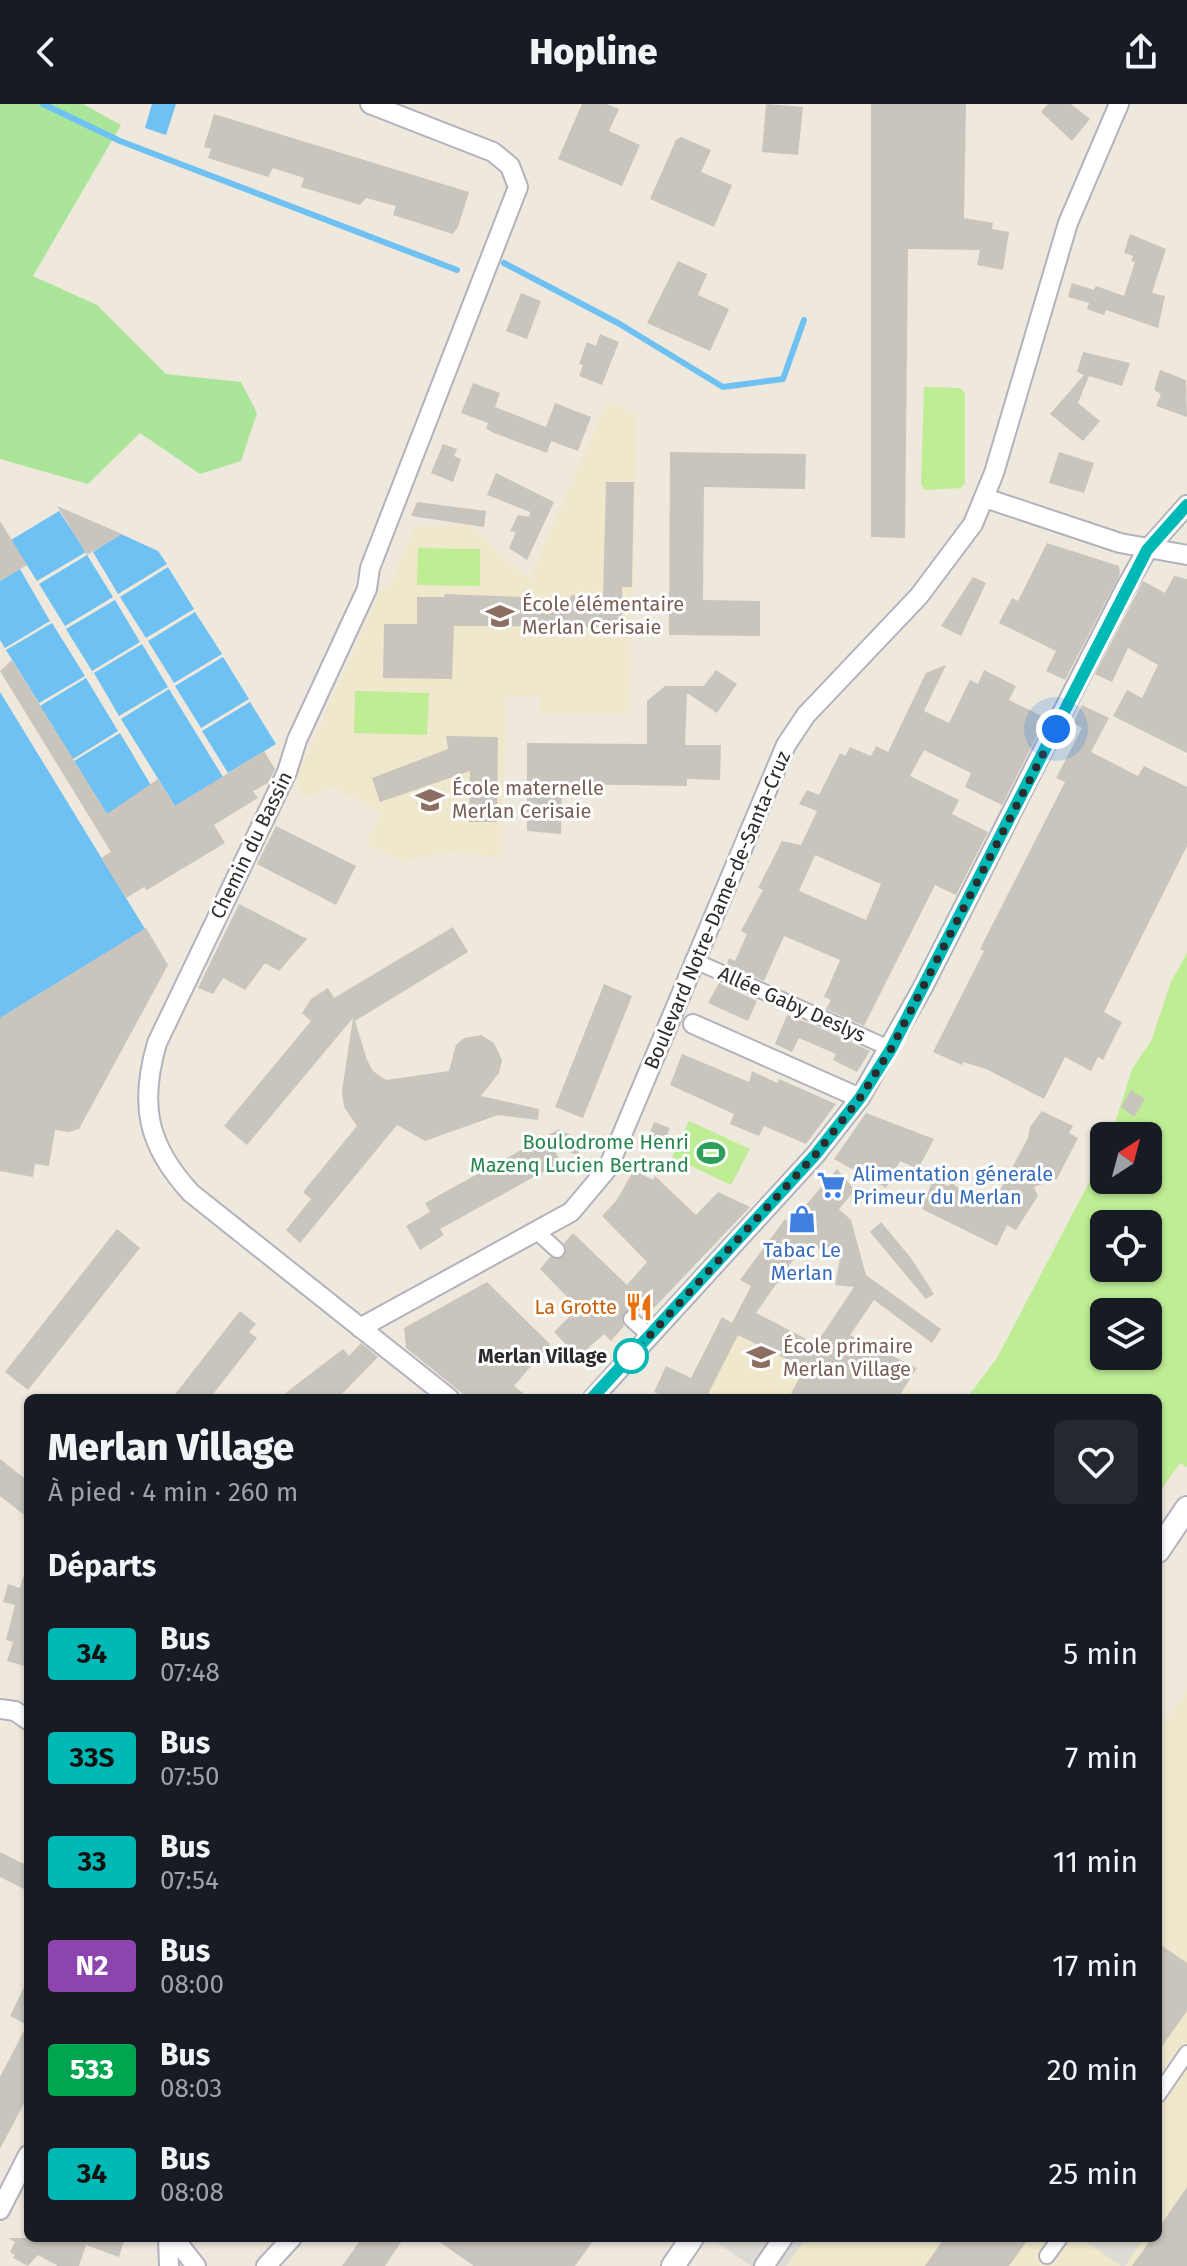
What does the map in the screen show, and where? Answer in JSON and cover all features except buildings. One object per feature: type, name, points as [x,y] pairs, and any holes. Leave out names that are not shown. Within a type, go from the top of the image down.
[{"type":"street","name":"Chemin du Bassin","points":[[370,104],[493,152],[510,166],[518,187],[370,568],[367,589],[297,740],[287,772],[157,1043],[147,1088],[155,1142],[175,1176],[210,1209],[444,1394]]},
{"type":"street","name":"Boulevard Notre-Dame-de-Santa-Cruz","points":[[360,1328],[571,1212],[608,1168],[786,745],[806,715],[919,596],[973,524],[985,498],[1068,223],[1119,104]]},
{"type":"street","points":[[985,498],[1147,550],[1187,555]]},
{"type":"street","points":[[597,1394],[816,1154],[860,1098],[891,1049],[1147,550],[1187,505]]},
{"type":"street","name":"Allée Gaby Deslys","points":[[693,960],[891,1049]]},
{"type":"street","points":[[693,1024],[860,1098]]},
{"type":"street","points":[[536,1231],[557,1250]]},
{"type":"street","points":[[631,1319],[650,1336]]},
{"type":"street","points":[[1162,1545],[1187,1508]]},
{"type":"street","points":[[0,1709],[15,1711],[24,1717]]},
{"type":"street","points":[[1162,2089],[1187,2053]]},
{"type":"street","points":[[0,2210],[24,2168]]},
{"type":"street","points":[[168,2242],[169,2266]]},
{"type":"street","points":[[177,2242],[196,2266]]},
{"type":"street","points":[[266,2266],[288,2242]]},
{"type":"street","points":[[673,2266],[689,2242]]},
{"type":"street","points":[[764,2266],[780,2242]]},
{"type":"street","points":[[1047,2256],[1057,2242]]},
{"type":"shaded area","name":"École élémentaire Merlan Cerisaie","points":[[607,401],[637,415],[630,714],[540,714],[540,696],[506,697],[503,858],[451,852],[402,862],[366,844],[381,813],[331,787],[303,798],[297,776],[379,593],[391,582],[415,527],[468,524],[529,579]]},
{"type":"shaded area","name":"École primaire Merlan Village","points":[[741,1305],[916,1394],[654,1392],[666,1366],[691,1378],[722,1317],[732,1322]]},
{"type":"shaded area","points":[[1187,1689],[1187,2266],[786,2266],[803,2242],[1162,2242],[1162,1725]]},
{"type":"shaded area","points":[[717,2242],[803,2242],[786,2266],[751,2266]]},
{"type":"shaded area","points":[[1087,2242],[1141,2242],[1125,2266]]},
{"type":"green space","points":[[0,104],[83,104],[121,125],[33,276],[97,305],[166,374],[241,382],[257,413],[241,461],[200,474],[140,433],[88,484],[0,459]]},
{"type":"green space","points":[[924,387],[960,388],[965,393],[965,483],[961,488],[925,490],[921,484]]},
{"type":"green space","points":[[418,548],[480,549],[480,586],[417,585]]},
{"type":"green space","points":[[355,691],[429,693],[427,735],[354,733]]},
{"type":"green space","points":[[1187,953],[1187,1467],[1180,1463],[1162,1488],[1162,1394],[970,1394],[997,1358],[1090,1181],[1090,1194],[1162,1194],[1162,1122],[1115,1122],[1132,1069],[1151,1041],[1171,982]]},
{"type":"green space","name":"Boulodrome Henri Mazenq Lucien Bertrand","points":[[689,1121],[750,1149],[731,1185],[672,1157]]},
{"type":"water","points":[[152,104],[176,104],[166,135],[145,128]]},
{"type":"water","points":[[59,511],[86,552],[37,581],[11,540]]},
{"type":"water","points":[[121,534],[158,551],[167,564],[118,594],[93,552]]},
{"type":"water","points":[[87,555],[113,597],[65,626],[39,584]]},
{"type":"water","points":[[168,567],[194,609],[146,638],[120,597]]},
{"type":"water","points":[[20,569],[50,621],[5,648],[0,640],[0,581]]},
{"type":"water","points":[[115,600],[140,642],[92,671],[66,629]]},
{"type":"water","points":[[195,612],[222,654],[174,683],[148,641]]},
{"type":"water","points":[[52,623],[85,676],[39,703],[6,650]]},
{"type":"water","points":[[142,644],[168,687],[119,716],[94,673]]},
{"type":"water","points":[[223,657],[249,699],[201,728],[175,686]]},
{"type":"water","points":[[86,678],[118,731],[73,759],[40,706]]},
{"type":"water","points":[[169,689],[223,777],[175,806],[121,719]]},
{"type":"water","points":[[0,692],[145,929],[0,1018]]},
{"type":"water","points":[[250,702],[276,744],[228,773],[202,731]]},
{"type":"water","points":[[120,733],[152,787],[107,814],[74,761]]},
{"type":"waterway","points":[[43,104],[120,141],[457,270]]},
{"type":"waterway","points":[[504,263],[618,323],[723,387],[783,379],[804,320]]},
{"type":"tunnel","points":[[557,1250],[631,1319]]},
{"type":"bus line","name":"34","points":[[596,1394],[816,1154],[860,1098],[891,1049],[1125,589],[1147,550],[1187,505]]},
{"type":"place","name":"École élémentaire Merlan Cerisaie","points":[[500,616]]},
{"type":"place","name":"École maternelle Merlan Cerisaie","points":[[430,800]]},
{"type":"place","name":"Boulodrome Henri Mazenq Lucien Bertrand","points":[[711,1153]]},
{"type":"place","name":"Alimentation génerale Primeur du Merlan","points":[[831,1185]]},
{"type":"place","name":"Tabac Le Merlan","points":[[802,1219]]},
{"type":"place","name":"La Grotte","points":[[639,1307]]},
{"type":"place","name":"Merlan Village","points":[[631,1356]]},
{"type":"place","name":"École primaire Merlan Village","points":[[761,1357]]},
{"type":"route","points":[[631,1356],[816,1154],[860,1098],[891,1049],[1056,729]]}]
